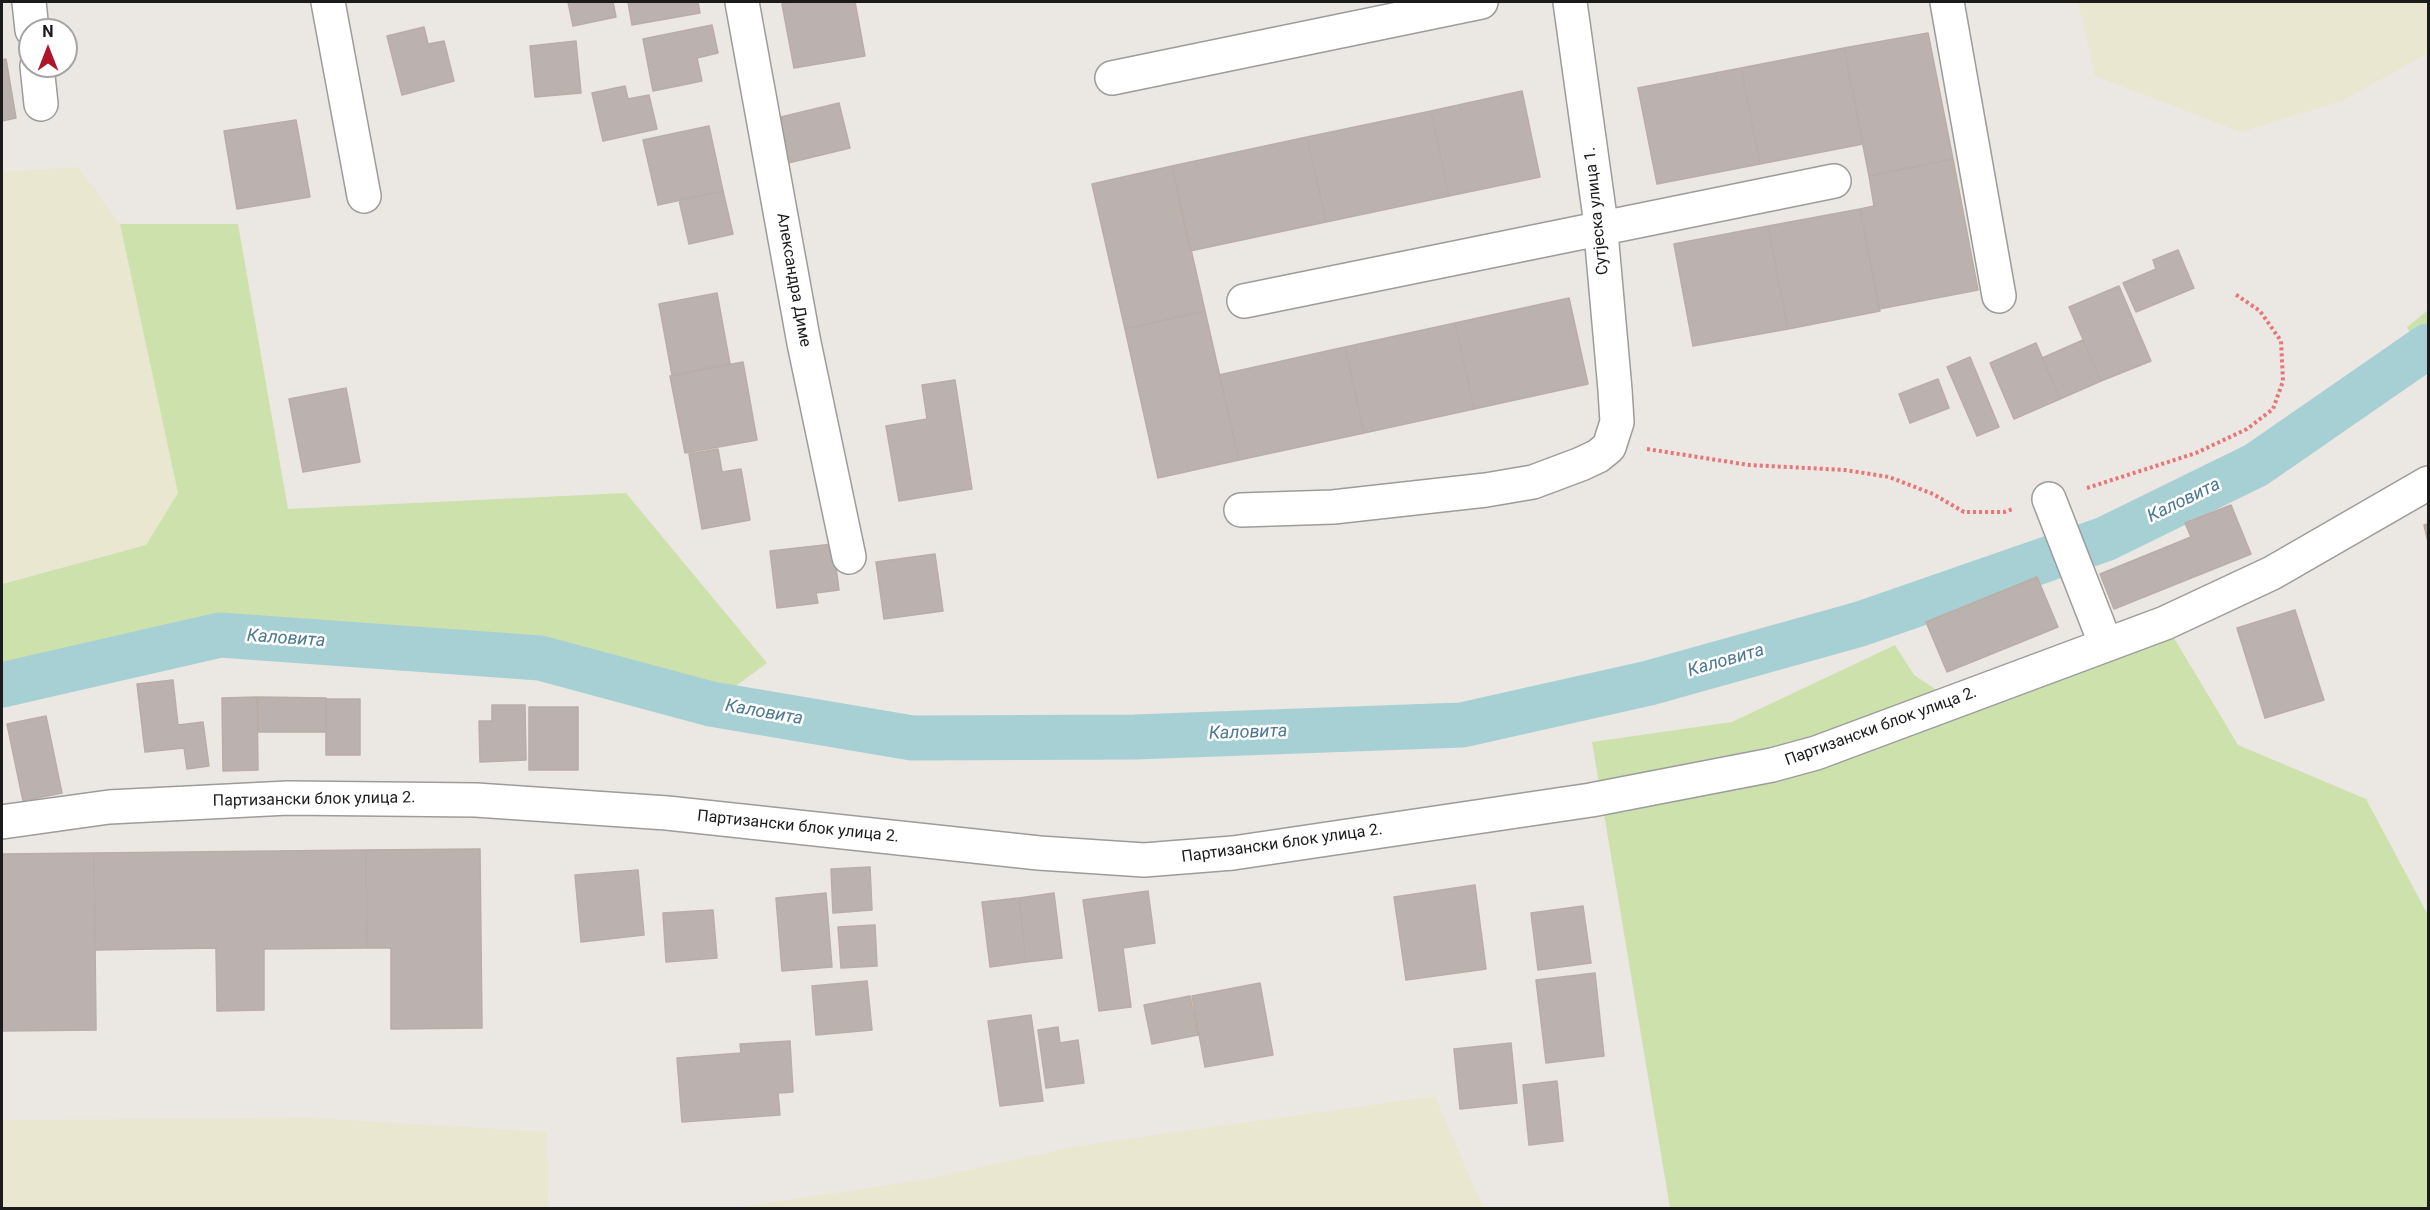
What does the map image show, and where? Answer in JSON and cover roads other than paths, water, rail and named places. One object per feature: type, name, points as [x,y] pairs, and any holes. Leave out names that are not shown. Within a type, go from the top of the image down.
[{"type":"street","points":[[29,2],[31,18]]},
{"type":"street","points":[[328,2],[364,196]]},
{"type":"street","name":"Александра Диме","points":[[742,2],[804,343],[849,557]]},
{"type":"street","points":[[1112,78],[1481,2]]},
{"type":"street","name":"Сутјеска улица 1.","points":[[1241,510],[1333,507],[1486,490],[1533,482],[1598,456],[1608,447],[1616,428],[1600,228],[1570,2]]},
{"type":"street","points":[[1947,2],[1999,296]]},
{"type":"street","points":[[38,78],[41,104]]},
{"type":"street","points":[[1244,302],[1834,181]]},
{"type":"street","name":"Партизански блок улица 2.","points":[[2,822],[109,807],[288,798],[476,800],[667,813],[1095,858],[1178,858],[1233,853],[1591,800],[1772,765],[1816,753],[2165,623],[2272,573],[2428,483]]},
{"type":"street","points":[[2055,513],[2106,645]]},
{"type":"waterway","name":"Каловита","points":[[2,685],[220,635],[540,658],[711,704],[912,738],[1135,737],[1462,725],[1649,683],[1860,624],[2105,539],[2256,465],[2428,346]]}]
